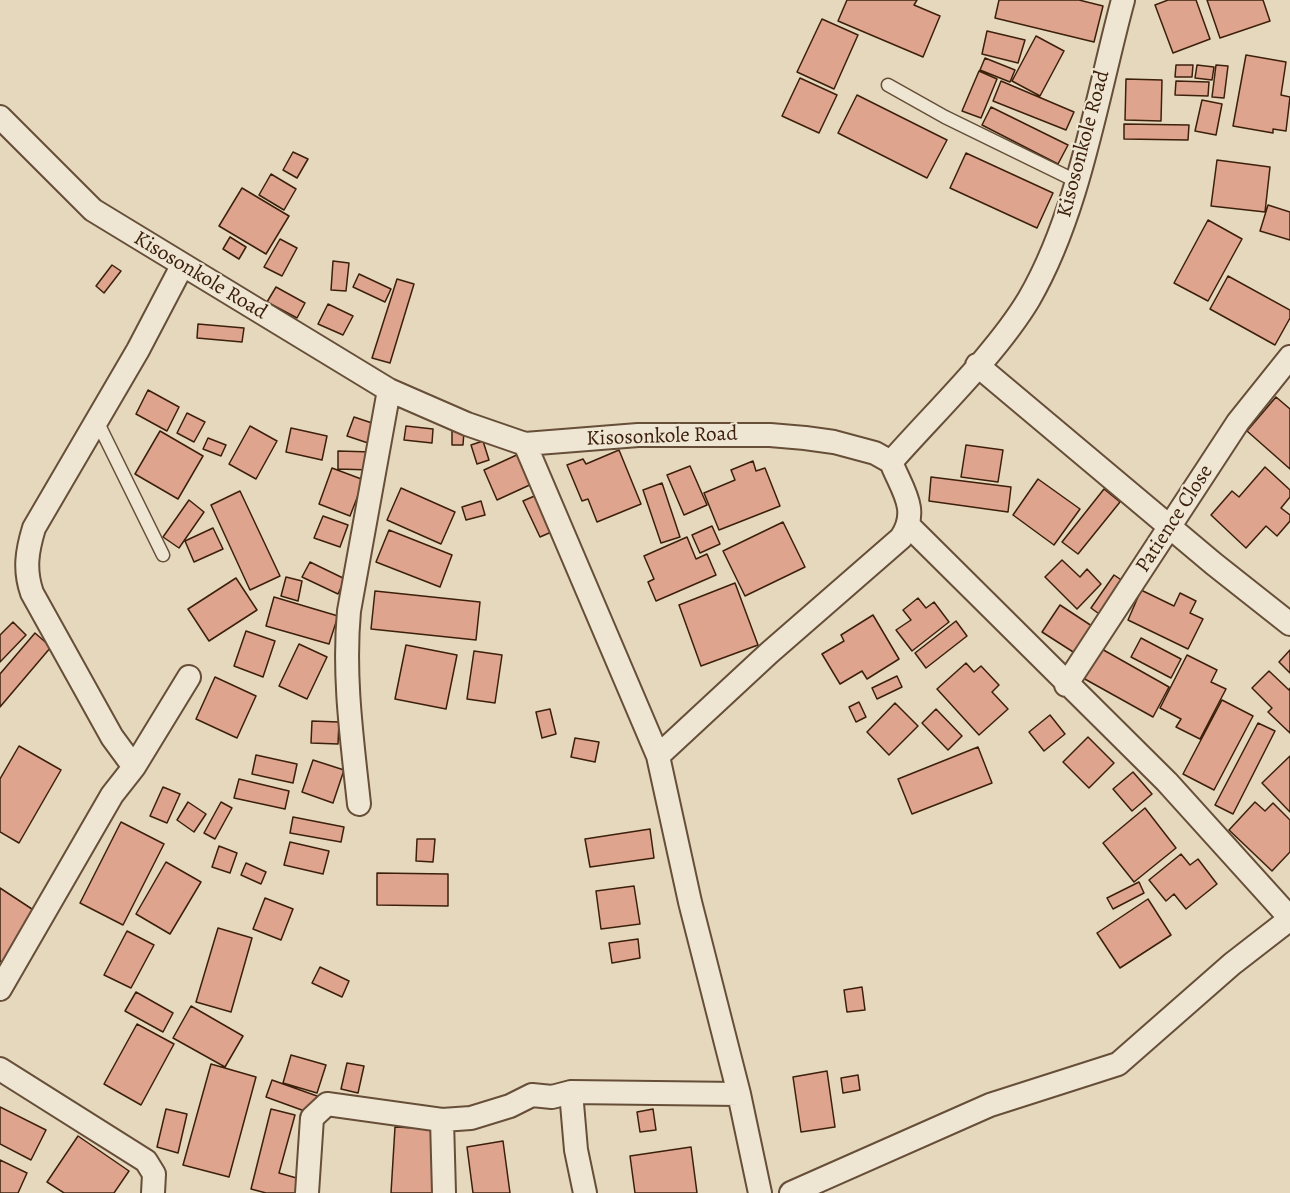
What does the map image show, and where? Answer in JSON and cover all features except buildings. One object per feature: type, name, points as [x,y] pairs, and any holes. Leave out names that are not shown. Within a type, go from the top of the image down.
[{"type":"street","name":"Kisosonkole Road","points":[[0,117],[93,210],[389,390],[467,424],[525,444],[638,435],[770,435],[834,442],[875,453],[891,462],[998,342],[1029,299],[1068,216],[1123,0]]},
{"type":"street","points":[[134,767],[112,737],[32,593],[26,578],[27,551],[34,528],[97,421],[182,266]]},
{"type":"street","name":"Patience Close","points":[[1066,685],[1238,422],[1290,357]]},
{"type":"street","points":[[977,365],[1290,624]]},
{"type":"street","points":[[359,804],[346,685],[346,646],[349,611],[389,390]]},
{"type":"street","points":[[525,444],[658,756],[690,902],[739,1094],[760,1193]]},
{"type":"street","points":[[658,756],[769,653],[901,538],[909,526],[911,509],[891,462]]},
{"type":"street","points":[[791,1193],[990,1106],[1118,1064],[1232,964],[1290,919],[1167,782],[1066,685],[909,526]]},
{"type":"street","points":[[0,989],[112,795],[134,767],[189,677]]},
{"type":"street","points":[[0,1069],[146,1161],[154,1174],[153,1193]]},
{"type":"street","points":[[307,1193],[312,1118],[327,1104],[442,1120],[488,1114],[532,1095],[552,1097],[571,1092],[739,1094]]},
{"type":"street","points":[[571,1092],[576,1150],[585,1193]]},
{"type":"street","points":[[442,1120],[444,1193]]},
{"type":"lane","points":[[888,86],[945,117],[1076,181]]},
{"type":"lane","points":[[97,421],[163,555]]}]
